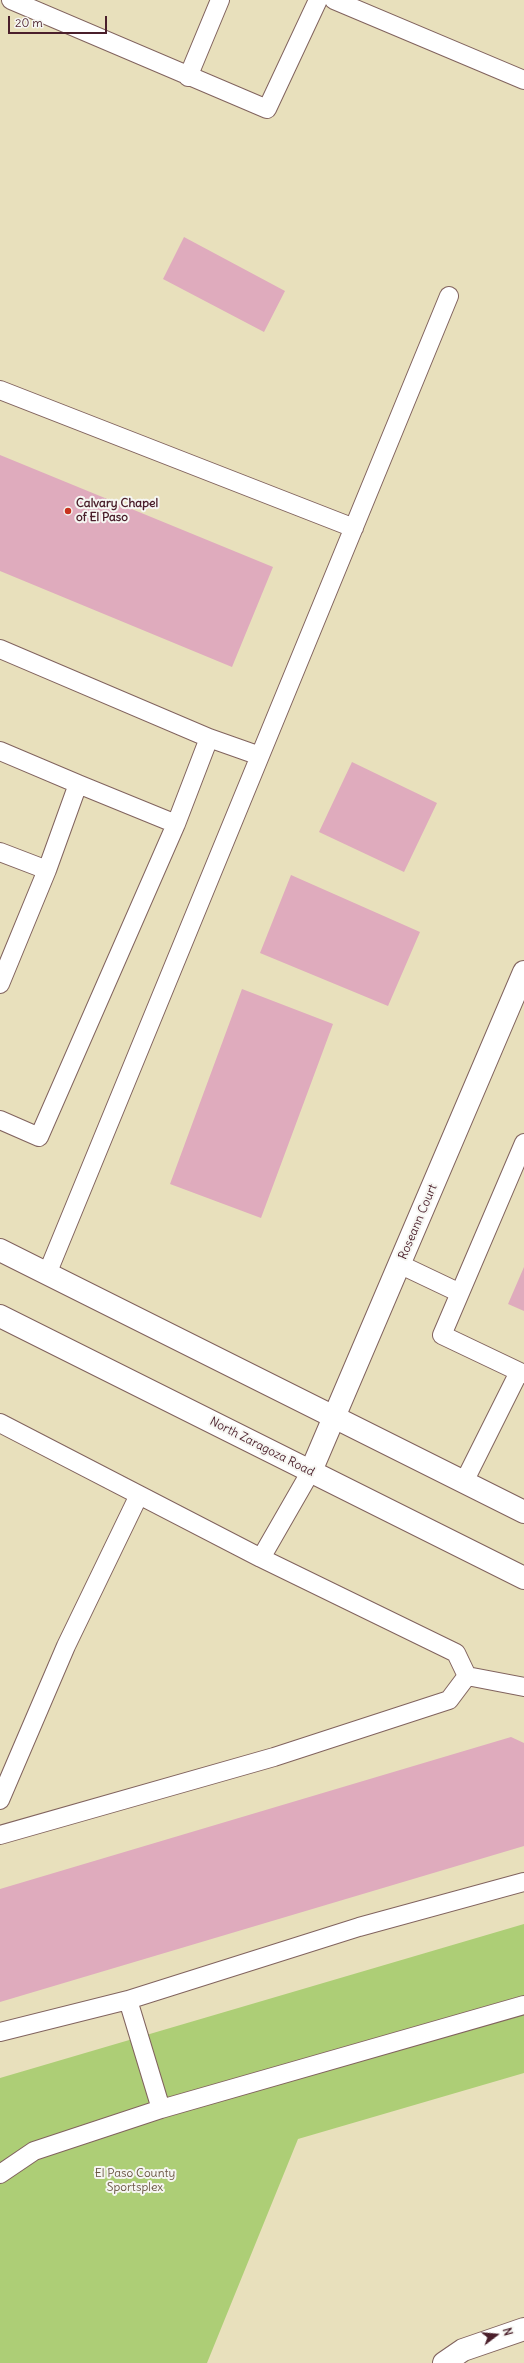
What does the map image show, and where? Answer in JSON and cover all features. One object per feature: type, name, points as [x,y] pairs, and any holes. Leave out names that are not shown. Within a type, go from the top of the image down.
[{"type":"main road","name":"Roseann Court","points":[[311,1471],[522,981]]},
{"type":"main road","points":[[0,1250],[524,1512]]},
{"type":"main road","name":"North Zaragoza Road","points":[[0,1316],[524,1578]]},
{"type":"main road","points":[[444,2363],[463,2350],[524,2329]]},
{"type":"lane","points":[[11,0],[188,77],[267,109],[318,0]]},
{"type":"lane","points":[[188,77],[220,0]]},
{"type":"lane","points":[[334,0],[524,80]]},
{"type":"lane","points":[[47,1274],[449,296]]},
{"type":"lane","points":[[0,390],[354,528]]},
{"type":"lane","points":[[0,649],[209,738],[260,756]]},
{"type":"lane","points":[[0,1120],[40,1137],[176,824],[209,738]]},
{"type":"lane","points":[[0,751],[176,824]]},
{"type":"lane","points":[[0,984],[5,961],[47,870],[78,784]]},
{"type":"lane","points":[[0,852],[47,870]]},
{"type":"lane","points":[[464,1482],[522,1373],[442,1335],[524,1143]]},
{"type":"lane","points":[[399,1264],[460,1293]]},
{"type":"lane","points":[[0,1423],[260,1558],[456,1653],[467,1676]]},
{"type":"lane","points":[[260,1558],[311,1471]]},
{"type":"lane","points":[[0,1800],[66,1646],[139,1495]]},
{"type":"lane","points":[[467,1676],[524,1687]]},
{"type":"lane","points":[[0,1835],[266,1759],[449,1700],[467,1676]]},
{"type":"lane","points":[[0,2032],[128,2000],[359,1927],[524,1882]]},
{"type":"lane","points":[[128,2000],[161,2109]]},
{"type":"lane","points":[[0,2174],[34,2151],[161,2109],[524,2005]]},
{"type":"green space","name":"El Paso County Sportsplex","points":[[524,1924],[524,2073],[298,2139],[207,2363],[0,2363],[0,2078]]},
{"type":"building","points":[[184,237],[285,291],[264,332],[163,279]]},
{"type":"building","name":"Calvary Chapel of El Paso","points":[[0,455],[273,567],[232,667],[0,571]]},
{"type":"building","points":[[352,762],[437,803],[404,872],[319,832]]},
{"type":"building","points":[[291,875],[420,932],[388,1006],[260,953]]},
{"type":"building","points":[[242,989],[333,1024],[261,1218],[170,1184]]},
{"type":"building","points":[[524,1267],[524,1311],[508,1304]]},
{"type":"building","points":[[511,1737],[524,1743],[524,1846],[0,2002],[0,1889]]},
{"type":"place","name":"Calvary Chapel of El Paso","points":[[68,511]]}]
